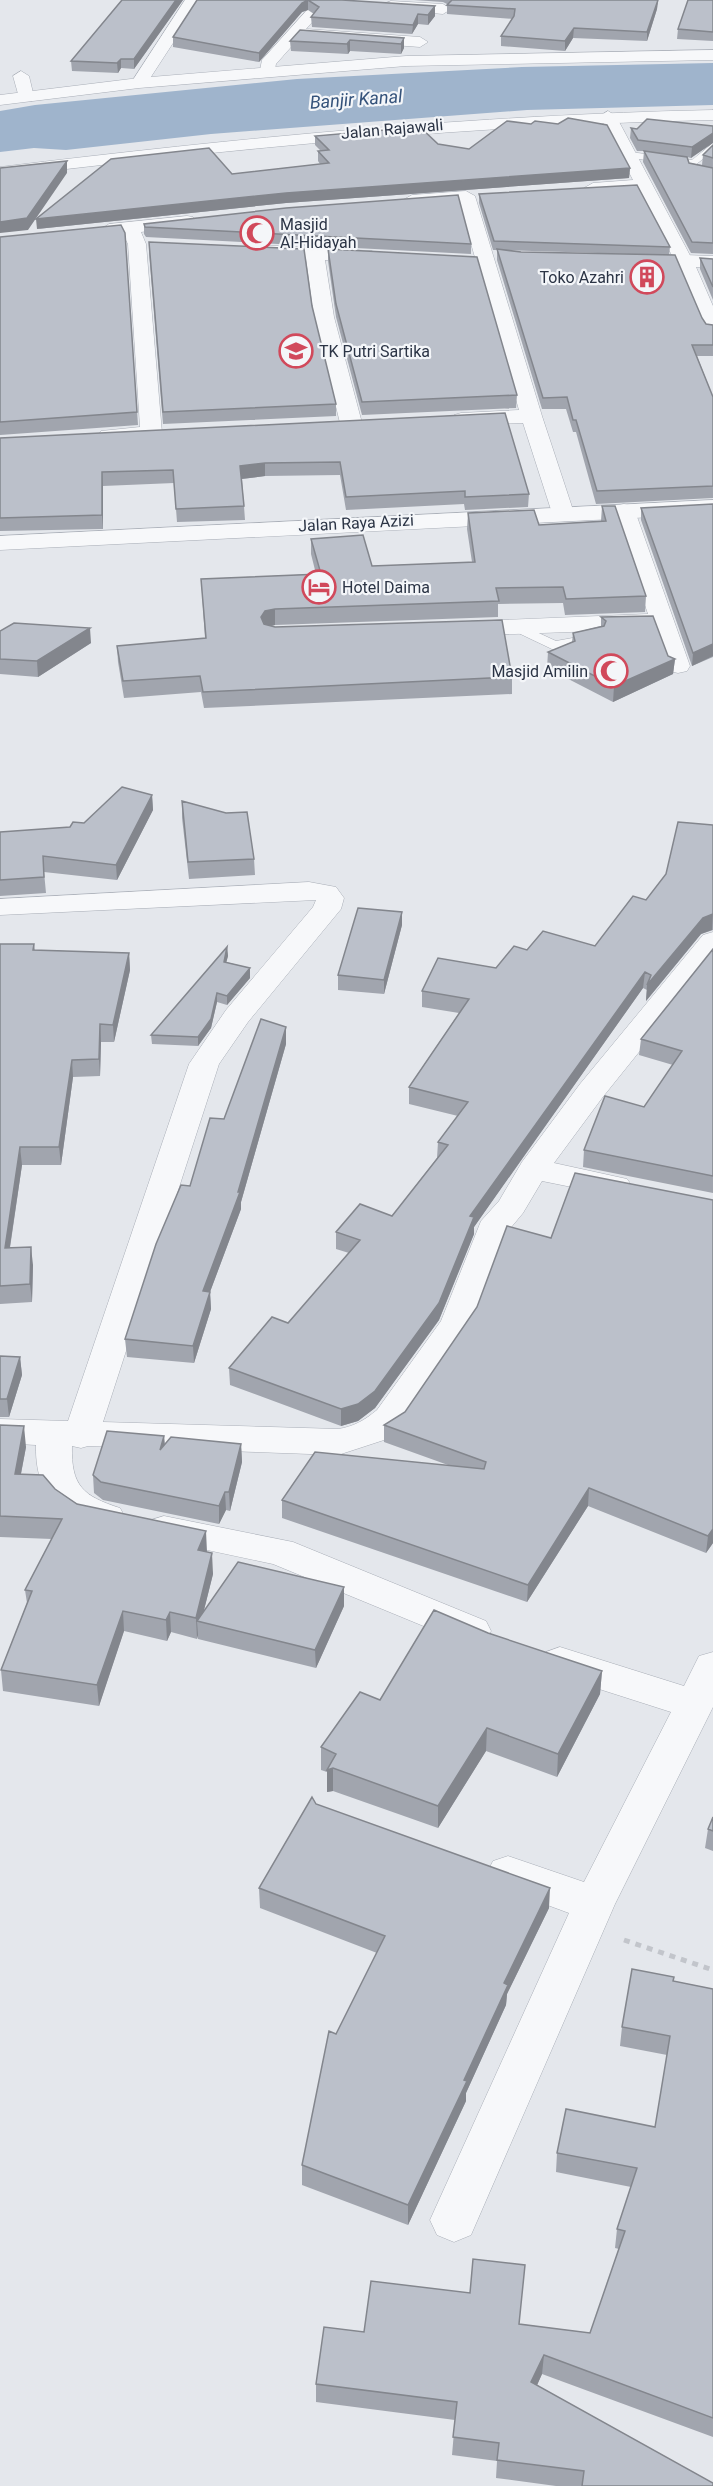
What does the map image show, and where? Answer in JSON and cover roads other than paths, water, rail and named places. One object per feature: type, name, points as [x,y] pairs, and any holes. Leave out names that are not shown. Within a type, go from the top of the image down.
[{"type":"street","points":[[139,83],[193,0]]},
{"type":"street","points":[[268,70],[268,63],[294,33],[328,1]]},
{"type":"street","points":[[371,4],[446,4]]},
{"type":"street","points":[[406,61],[446,4]]},
{"type":"street","points":[[294,33],[420,42]]},
{"type":"street","points":[[0,100],[268,70],[406,61],[713,55]]},
{"type":"street","points":[[21,76],[26,97]]},
{"type":"street","points":[[608,116],[645,185],[713,329]]},
{"type":"street","name":"Jalan Rajawali","points":[[0,172],[237,143],[459,123],[608,116],[713,116]]},
{"type":"street","points":[[573,190],[645,185]]},
{"type":"street","points":[[387,202],[490,195]]},
{"type":"street","points":[[466,196],[487,257],[531,416],[562,513]]},
{"type":"street","points":[[133,236],[207,218]]},
{"type":"street","points":[[94,232],[133,236],[161,245]]},
{"type":"street","points":[[133,236],[151,433]]},
{"type":"street","points":[[244,250],[394,258]]},
{"type":"street","points":[[315,254],[324,317],[351,423]]},
{"type":"street","points":[[462,261],[487,257]]},
{"type":"street","points":[[682,265],[713,262]]},
{"type":"street","points":[[682,265],[713,275]]},
{"type":"street","points":[[441,420],[531,416]]},
{"type":"street","points":[[327,425],[373,423]]},
{"type":"street","points":[[93,437],[174,432]]},
{"type":"street","name":"Jalan Raya Azizi","points":[[0,543],[713,507]]},
{"type":"street","points":[[624,512],[678,666]]},
{"type":"street","points":[[435,629],[662,621]]},
{"type":"street","points":[[0,907],[309,890],[326,893],[330,898],[327,909],[237,1016],[204,1065],[68,1435],[53,1470],[59,1485],[71,1503],[92,1513],[280,1552],[513,1647],[694,1704]]},
{"type":"street","points":[[0,1431],[297,1442],[338,1442],[368,1435],[390,1419],[457,1323],[493,1228],[512,1206],[532,1169],[591,1091],[713,941]]},
{"type":"street","points":[[532,1169],[645,1191]]},
{"type":"street","points":[[454,2220],[590,1916],[713,1667]]},
{"type":"street","points":[[474,1861],[590,1916]]},
{"type":"lane","points":[[630,155],[697,167],[713,146]]},
{"type":"lane","points":[[517,627],[554,646],[596,637]]},
{"type":"water","name":"Banjir Kanal","points":[[713,63],[713,105],[527,110],[211,134],[66,150],[34,148],[0,152],[0,111],[35,105],[297,79],[522,67]]},
{"type":"place","name":"Masjid Al-Hidayah","points":[[257,233]]},
{"type":"place","name":"Toko Azahri","points":[[647,277]]},
{"type":"place","name":"TK Putri Sartika","points":[[296,351]]},
{"type":"place","name":"Hotel Daima","points":[[319,587]]},
{"type":"place","name":"Masjid Amilin","points":[[611,671]]}]
